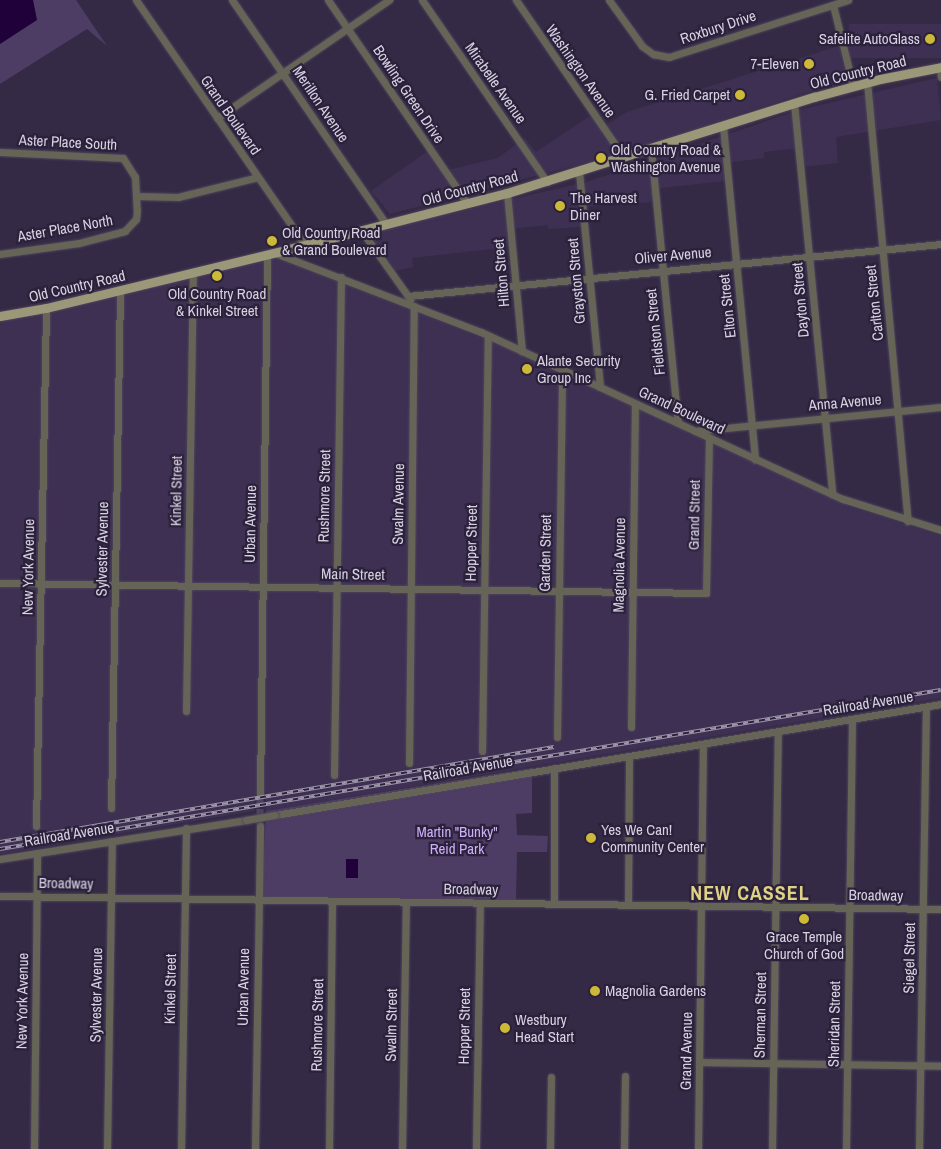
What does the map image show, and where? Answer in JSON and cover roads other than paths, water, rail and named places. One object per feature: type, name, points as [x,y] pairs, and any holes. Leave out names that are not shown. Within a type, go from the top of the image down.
[{"type":"main road","name":"Old Country Road","points":[[0,316],[46,308],[271,254],[507,193],[853,86],[941,68]]},
{"type":"street","name":"Grand Boulevard","points":[[136,0],[305,245]]},
{"type":"street","name":"Merillon Avenue","points":[[232,0],[386,224]]},
{"type":"street","name":"Bowling Green Drive","points":[[328,0],[467,203]]},
{"type":"street","points":[[217,118],[389,0]]},
{"type":"street","name":"Mirabelle Avenue","points":[[422,0],[547,182]]},
{"type":"street","name":"Washington Avenue","points":[[516,0],[624,158]]},
{"type":"street","name":"Roxbury Drive","points":[[612,1],[642,46],[654,54],[675,56],[848,0]]},
{"type":"street","points":[[833,5],[853,86]]},
{"type":"street","points":[[941,68],[941,77]]},
{"type":"street","name":"Carlton Street","points":[[867,82],[908,520]]},
{"type":"street","name":"Dayton Street","points":[[794,103],[832,494]]},
{"type":"street","name":"Elton Street","points":[[723,126],[752,425]]},
{"type":"street","name":"Fieldston Street","points":[[651,149],[678,423]]},
{"type":"street","name":"Aster Place South","points":[[0,152],[117,156],[129,164],[135,177],[136,196]]},
{"type":"street","name":"Grayston Street","points":[[579,172],[600,387]]},
{"type":"street","points":[[136,196],[178,197],[258,177]]},
{"type":"street","name":"Hilton Street","points":[[507,193],[522,351]]},
{"type":"street","name":"Aster Place North","points":[[0,254],[79,243],[125,231],[136,219],[136,196]]},
{"type":"street","points":[[361,230],[414,306]]},
{"type":"street","name":"Oliver Avenue","points":[[408,296],[941,244]]},
{"type":"street","name":"Grand Boulevard","points":[[271,254],[341,277],[488,336],[832,494],[941,530]]},
{"type":"street","name":"Urban Avenue","points":[[260,794],[271,254]]},
{"type":"street","name":"Kinkel Street","points":[[186,711],[193,272]]},
{"type":"street","name":"Rushmore Street","points":[[334,775],[341,277]]},
{"type":"street","name":"Sylvester Avenue","points":[[111,808],[120,290]]},
{"type":"street","name":"Swalm Avenue","points":[[409,764],[414,306]]},
{"type":"street","name":"New York Avenue","points":[[36,826],[46,308]]},
{"type":"street","name":"Hopper Street","points":[[482,752],[488,336]]},
{"type":"street","name":"Garden Street","points":[[557,737],[562,370]]},
{"type":"street","name":"Magnolia Avenue","points":[[631,727],[635,404]]},
{"type":"street","name":"Anna Avenue","points":[[694,431],[941,407]]},
{"type":"street","points":[[752,425],[755,459]]},
{"type":"street","name":"Grand Street","points":[[706,593],[709,438]]},
{"type":"street","name":"Main Street","points":[[0,582],[706,593]]},
{"type":"street","name":"Railroad Avenue","points":[[0,859],[246,820],[941,704]]},
{"type":"street","name":"Siegel Street","points":[[920,1149],[926,707]]},
{"type":"street","name":"Sheridan Street","points":[[846,1149],[852,719]]},
{"type":"street","name":"Sherman Street","points":[[772,1149],[778,731]]},
{"type":"street","name":"Grand Avenue","points":[[698,1149],[703,744]]},
{"type":"street","points":[[628,905],[629,756]]},
{"type":"street","points":[[554,768],[554,904]]},
{"type":"street","name":"Urban Avenue","points":[[255,1149],[260,826]]},
{"type":"street","name":"Kinkel Street","points":[[181,1149],[186,828]]},
{"type":"street","name":"Sylvester Avenue","points":[[107,1149],[112,841]]},
{"type":"street","name":"New York Avenue","points":[[34,1149],[37,853]]},
{"type":"street","name":"Broadway","points":[[0,896],[941,910]]},
{"type":"street","name":"Rushmore Street","points":[[329,1149],[332,901]]},
{"type":"street","name":"Swalm Street","points":[[402,1149],[406,902]]},
{"type":"street","name":"Hopper Street","points":[[476,1149],[480,903]]},
{"type":"street","points":[[699,1062],[941,1066]]},
{"type":"street","points":[[624,1149],[625,1076]]},
{"type":"street","points":[[550,1149],[551,1077]]},
{"type":"tunnel","points":[[260,794],[260,826]]},
{"type":"railway","points":[[0,849],[941,690]]},
{"type":"railway","points":[[0,842],[554,747]]},
{"type":"place","name":"Safelite AutoGlass","points":[[930,39]]},
{"type":"place","name":"7-Eleven","points":[[809,64]]},
{"type":"place","name":"G. Fried Carpet","points":[[740,95]]},
{"type":"place","name":"Old Country Road & Washington Avenue","points":[[601,158]]},
{"type":"place","name":"The Harvest Diner","points":[[560,206]]},
{"type":"place","name":"Old Country Road & Grand Boulevard","points":[[272,241]]},
{"type":"place","name":"Old Country Road & Kinkel Street","points":[[217,276]]},
{"type":"place","name":"Alante Security Group Inc","points":[[527,369]]},
{"type":"place","name":"Yes We Can! Community Center","points":[[591,838]]},
{"type":"place","name":"Grace Temple Church of God","points":[[804,919]]},
{"type":"place","name":"Magnolia Gardens","points":[[595,991]]},
{"type":"place","name":"Westbury Head Start","points":[[505,1028]]},
{"type":"district","name":"NEW CASSEL","points":[[750,892]]},
{"type":"park label","name":"Martin \"Bunky\" Reid Park","points":[[457,840]]}]
